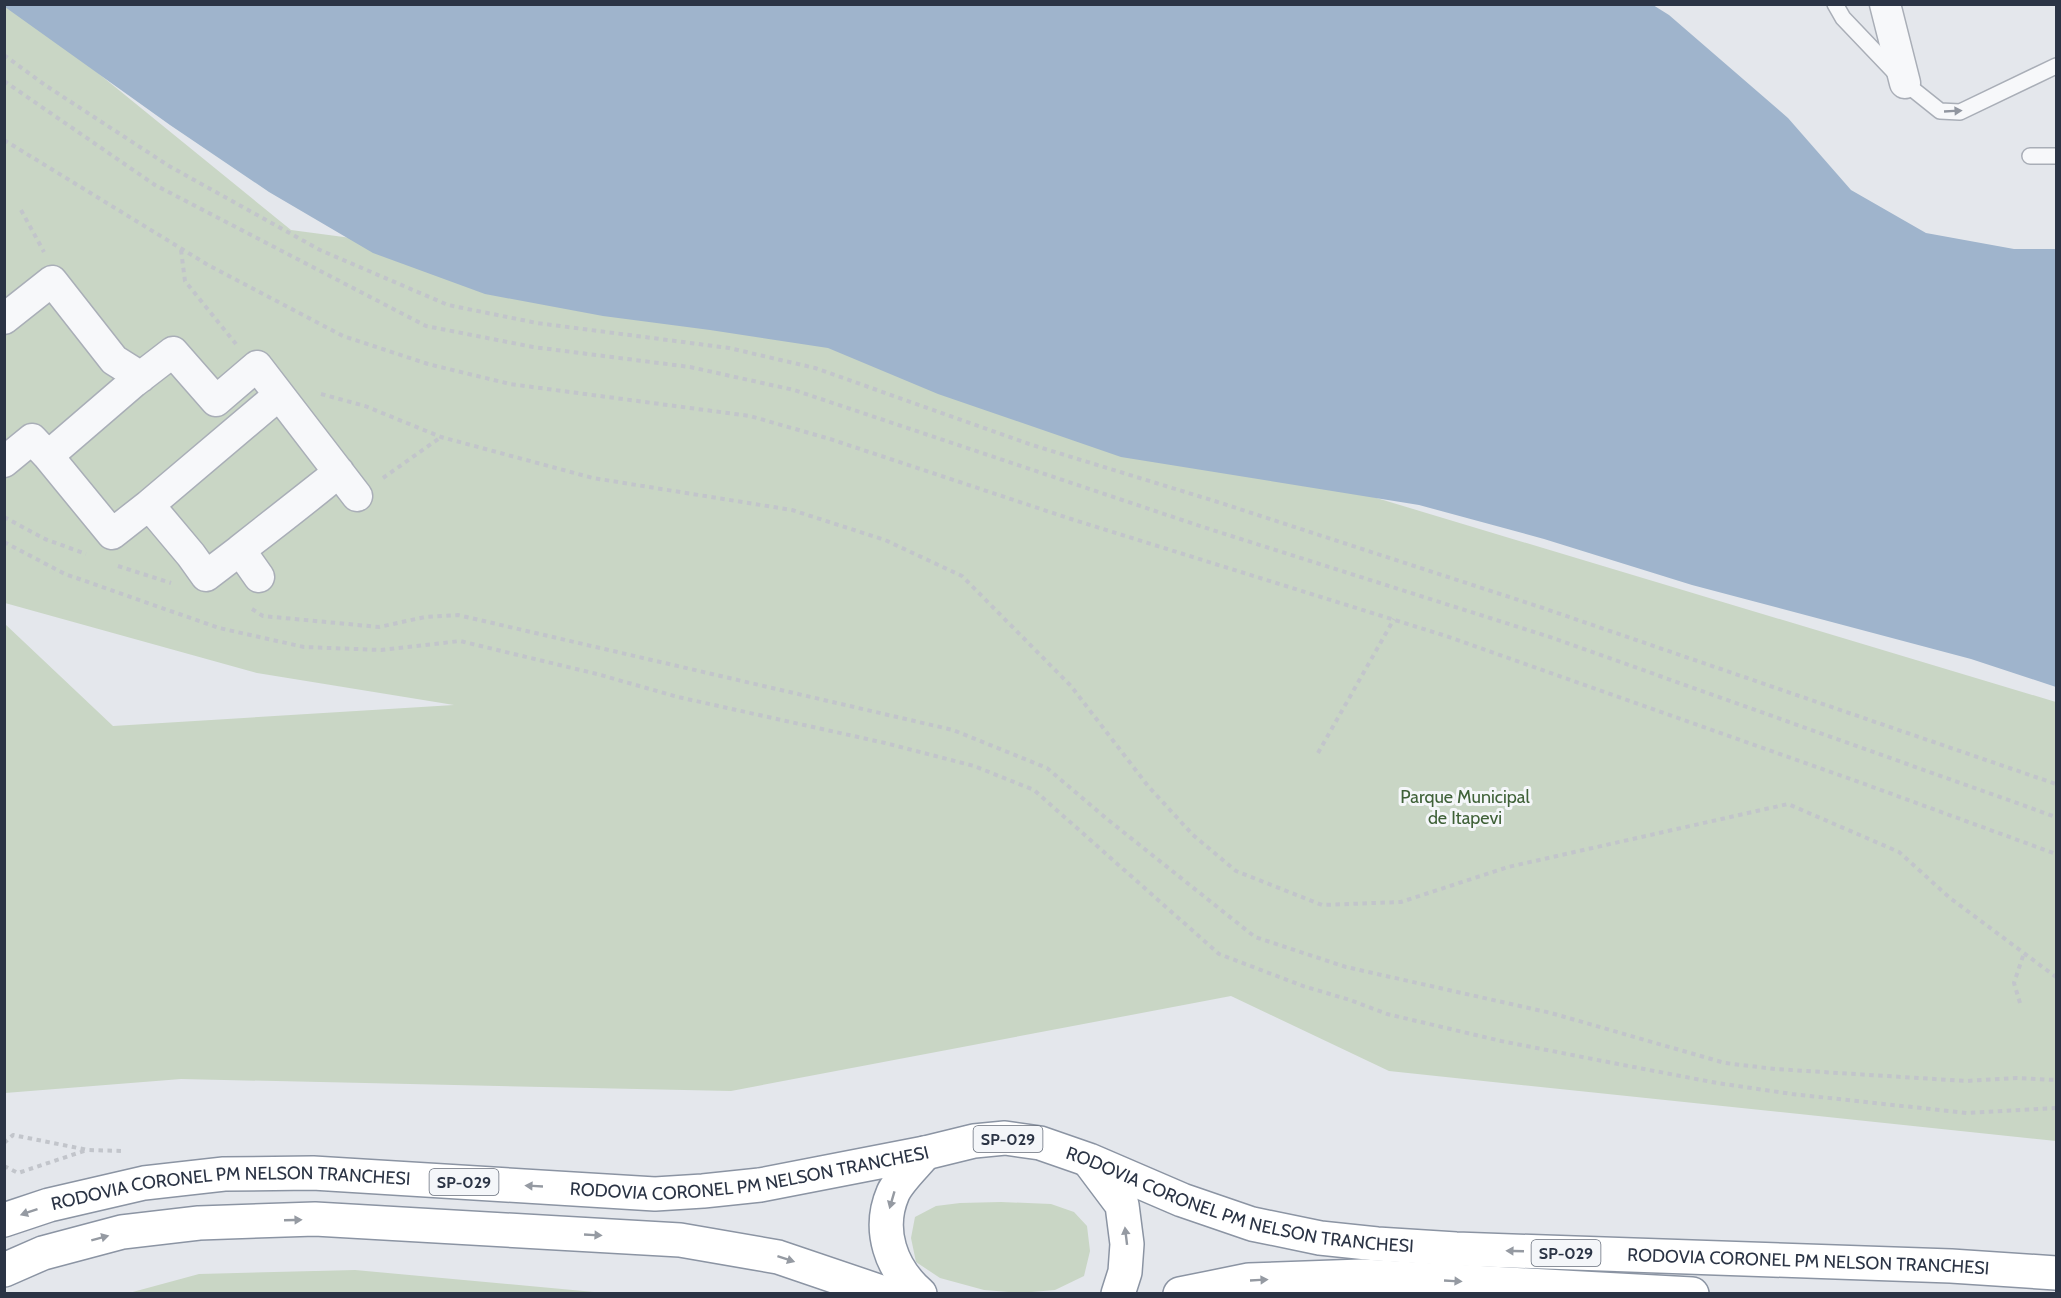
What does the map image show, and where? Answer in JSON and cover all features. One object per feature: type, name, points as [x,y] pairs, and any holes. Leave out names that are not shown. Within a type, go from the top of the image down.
[{"type":"highway","name":"RODOVIA CORONEL PM NELSON TRANCHESI","points":[[4,1220],[49,1205],[144,1183],[224,1174],[313,1173],[655,1194],[703,1191],[760,1185],[925,1153],[974,1141],[1005,1138],[1040,1143],[1089,1160],[1182,1200],[1252,1224],[1320,1238],[1468,1249],[1951,1266],[2056,1273]]},
{"type":"highway","points":[[920,1293],[907,1282],[889,1251],[886,1223],[893,1192],[925,1153]]},
{"type":"highway","points":[[1089,1160],[1122,1205],[1127,1244],[1125,1272],[1118,1293]]},
{"type":"highway","name":"RODOVIA CORONEL PM NELSON TRANCHESI","points":[[4,1270],[44,1253],[122,1232],[199,1223],[315,1219],[680,1240],[778,1257],[887,1293]]},
{"type":"highway","name":"RODOVIA CORONEL PM NELSON TRANCHESI","points":[[1180,1293],[1249,1280],[1362,1276],[1692,1293]]},
{"type":"street","points":[[1885,4],[1905,83]]},
{"type":"street","points":[[4,320],[52,281],[114,360],[141,376]]},
{"type":"street","points":[[48,456],[141,376],[173,352],[216,401],[257,366],[357,496]]},
{"type":"street","points":[[4,462],[32,440],[48,456],[112,534],[279,395]]},
{"type":"street","points":[[149,505],[206,576],[339,472]]},
{"type":"street","points":[[240,550],[259,577]]},
{"type":"lane","points":[[1835,4],[1843,18],[1905,83],[1940,111],[1960,112],[2056,66]]},
{"type":"lane","points":[[2030,156],[2056,156]]},
{"type":"path","points":[[4,55],[45,85],[169,166],[320,250],[448,305],[537,323],[729,348],[815,368],[1029,444],[1221,503],[1313,535],[1540,607],[2056,784]]},
{"type":"path","points":[[4,81],[155,185],[426,326],[533,347],[690,368],[794,390],[1203,527],[1553,638],[2056,817]]},
{"type":"path","points":[[4,140],[208,265],[343,336],[428,364],[510,384],[750,416],[830,439],[1071,519],[1446,636],[2056,854]]},
{"type":"path","points":[[21,210],[46,255],[47,286]]},
{"type":"path","points":[[181,249],[185,281],[249,361],[257,366]]},
{"type":"path","points":[[314,392],[365,406],[441,436],[593,478],[792,510],[885,540],[962,576],[1071,686],[1148,786],[1193,835],[1236,871],[1322,905],[1401,902],[1508,867],[1788,804],[1899,852],[1950,898],[2056,978]]},
{"type":"path","points":[[4,518],[45,539],[89,555]]},
{"type":"path","points":[[4,542],[64,574],[219,628],[303,647],[381,650],[460,641],[597,674],[678,697],[885,743],[974,766],[1034,790],[1219,954],[1303,986],[1387,1014],[1501,1041],[1738,1086],[1967,1113],[2056,1108]]},
{"type":"path","points":[[111,563],[173,584]]},
{"type":"path","points":[[247,605],[263,616],[380,627],[425,617],[458,615],[954,730],[1047,768],[1255,937],[1346,967],[1551,1013],[1725,1063],[1774,1069],[1966,1081],[2017,1078],[2056,1080]]},
{"type":"path","points":[[1318,753],[1394,619]]},
{"type":"path","points":[[2020,1003],[2014,983],[2024,953]]},
{"type":"path","points":[[4,1143],[14,1135],[88,1150],[18,1173],[4,1166]]},
{"type":"green space","name":"Parque Municipal de Itapevi","points":[[13,4],[291,230],[637,276],[2056,702],[2056,1141],[1389,1071],[1231,996],[731,1091],[181,1079],[5,1093],[5,624],[113,726],[454,705],[257,673],[5,603],[4,5]]},
{"type":"green space","points":[[1001,1202],[1051,1204],[1074,1212],[1087,1226],[1090,1251],[1084,1276],[1055,1290],[1020,1293],[984,1290],[940,1278],[916,1262],[911,1238],[915,1217],[936,1206]]},
{"type":"green space","points":[[355,1270],[605,1293],[129,1293],[199,1274]]},
{"type":"water","points":[[5,4],[1653,5],[1669,15],[1788,118],[1851,190],[1926,233],[2014,249],[2056,249],[2056,687],[1971,659],[1692,585],[1544,539],[1419,505],[1121,457],[938,394],[828,348],[603,316],[485,294],[373,253],[269,192],[170,125],[5,7]]}]
